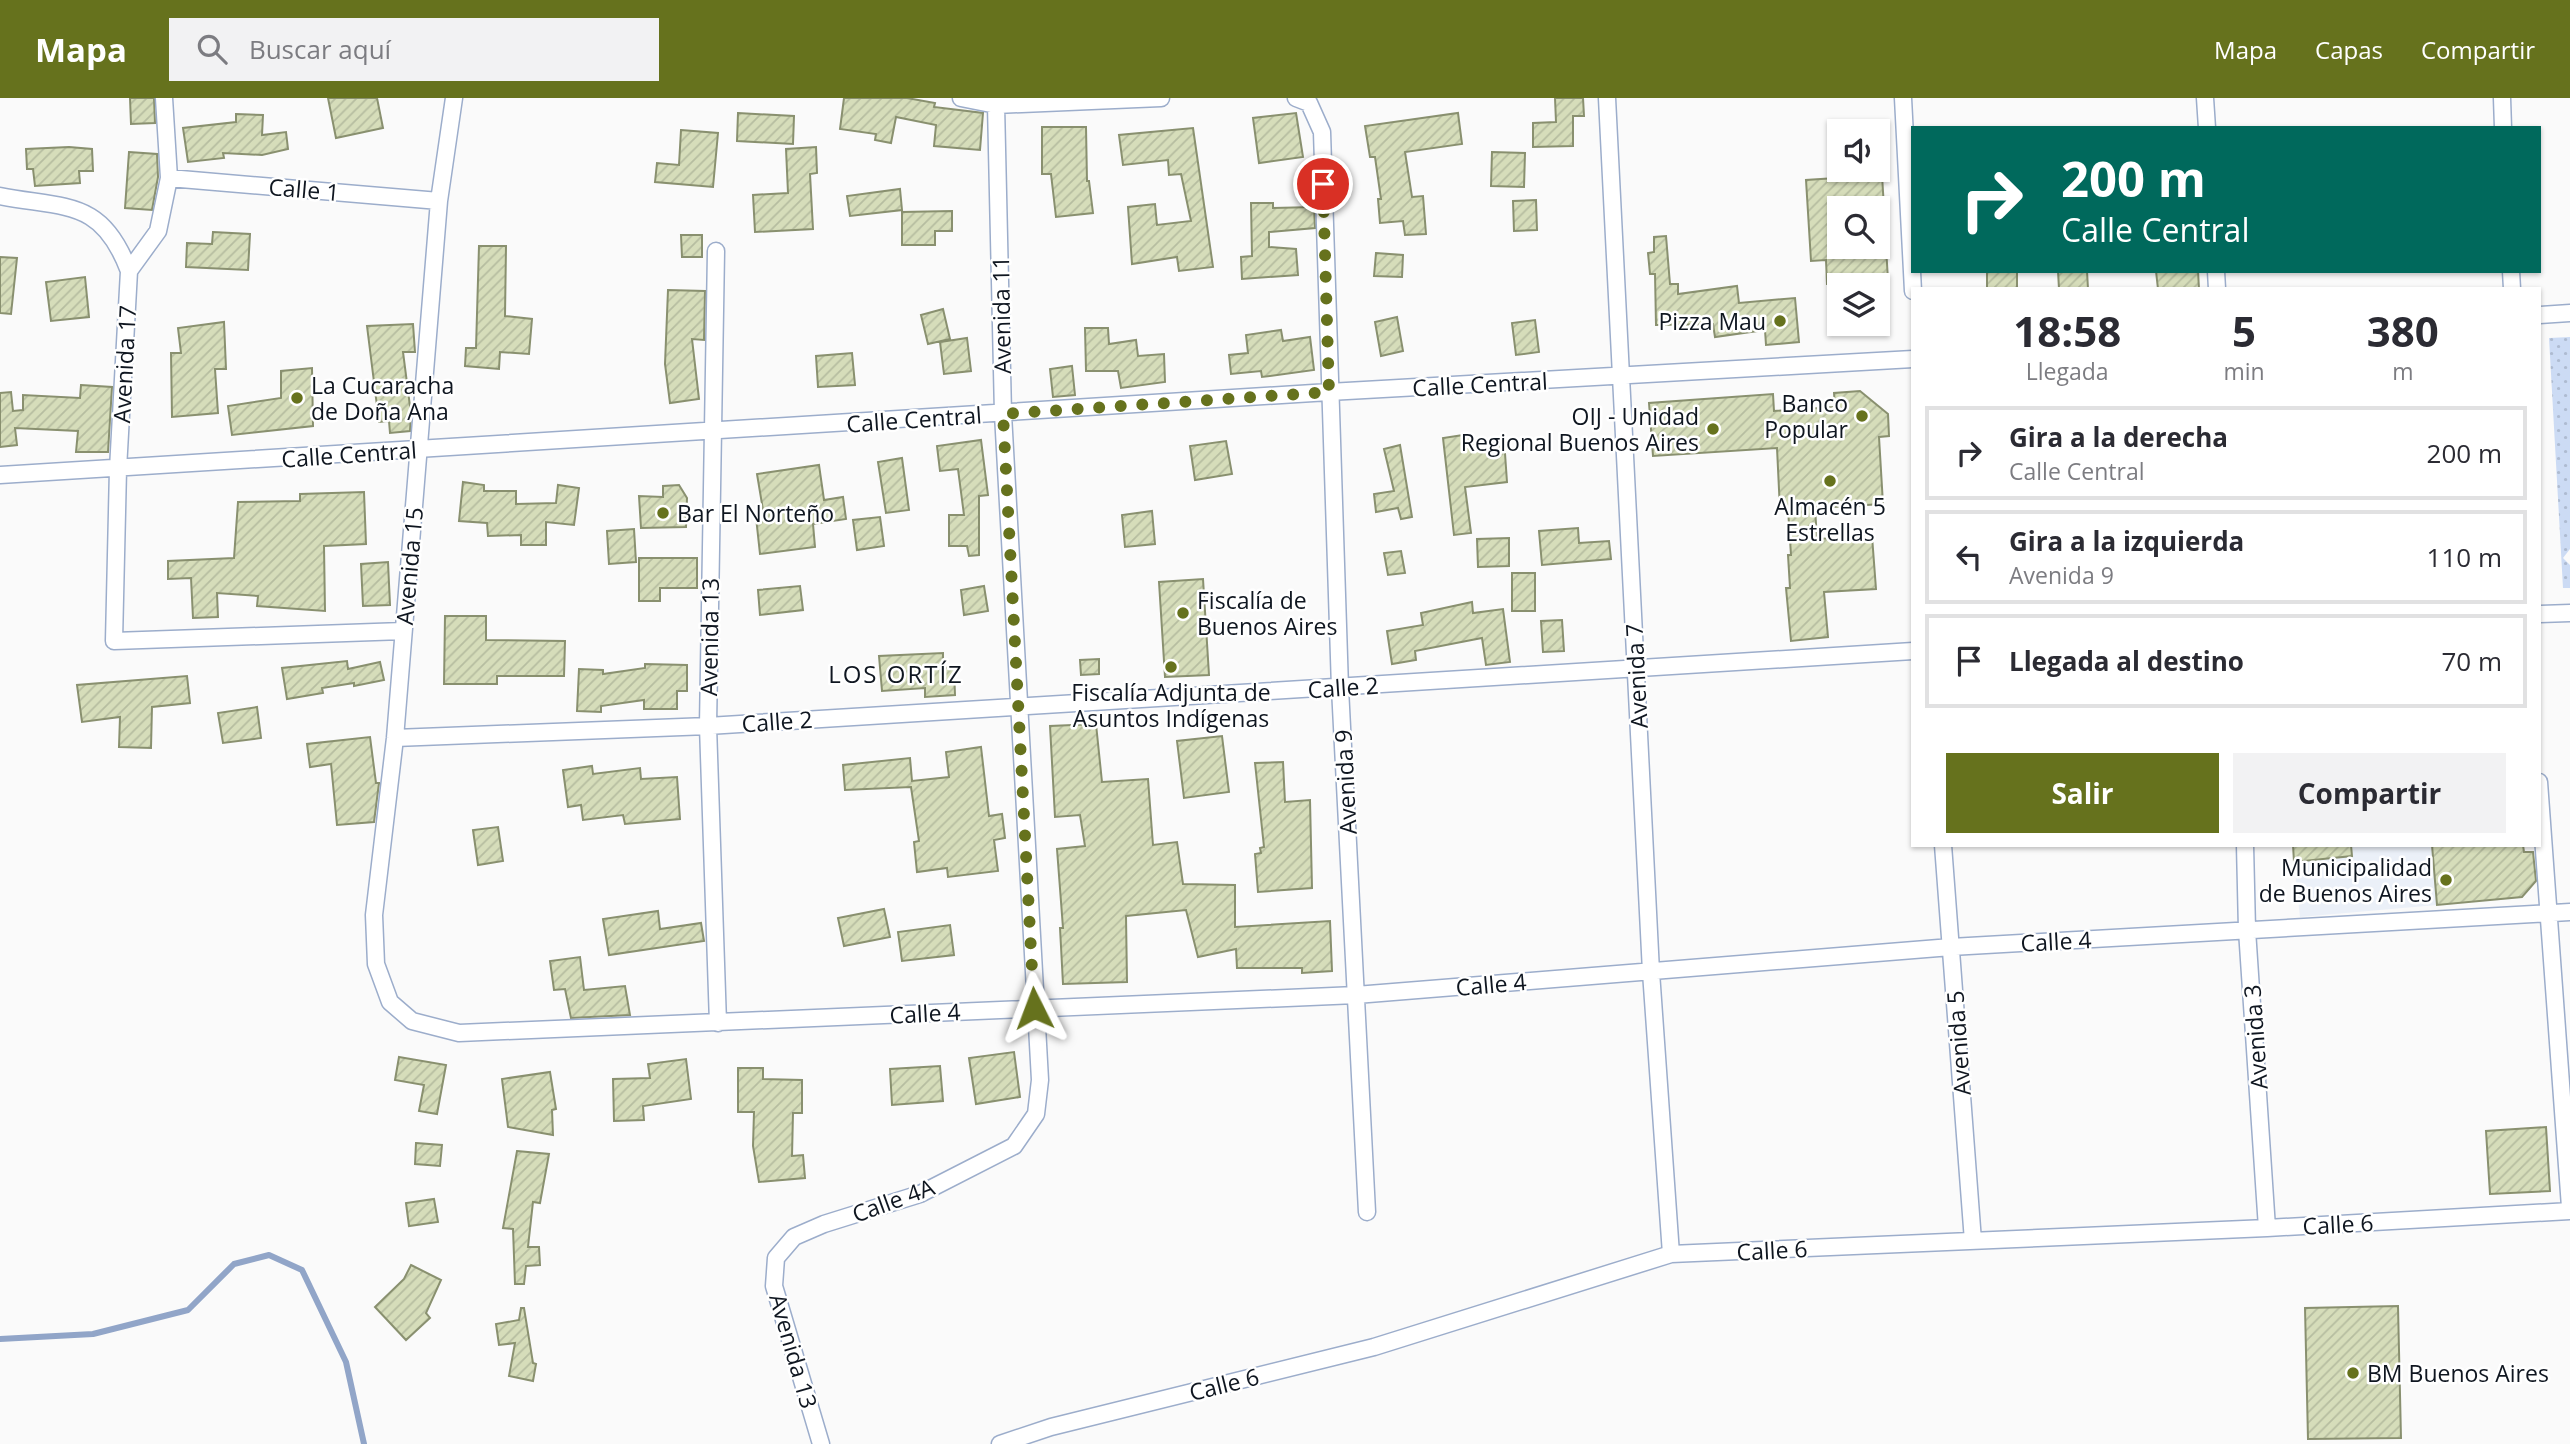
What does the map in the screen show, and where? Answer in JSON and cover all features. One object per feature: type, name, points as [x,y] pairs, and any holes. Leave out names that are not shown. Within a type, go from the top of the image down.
[{"type":"street","name":"Avenida 17","points":[[164,98],[169,178],[158,232],[129,271],[118,469],[114,641],[403,631]]},
{"type":"street","name":"Avenida 15","points":[[412,1021],[390,1002],[376,964],[374,915],[395,738],[439,201],[454,98]]},
{"type":"street","points":[[961,98],[996,105],[1161,98]]},
{"type":"street","name":"Avenida 7","points":[[1607,98],[1651,972],[1671,1254]]},
{"type":"street","points":[[1903,98],[1911,253]]},
{"type":"street","points":[[2205,98],[2207,126]]},
{"type":"street","points":[[2502,98],[2503,126]]},
{"type":"street","name":"Avenida 9","points":[[1302,100],[1321,132],[1340,688],[1367,1212]]},
{"type":"street","name":"Avenida 11","points":[[996,105],[1003,414],[1040,1080],[1036,1114],[1014,1146]]},
{"type":"street","name":"Calle 1","points":[[169,178],[439,201]]},
{"type":"street","points":[[0,196],[83,212],[102,222],[118,243],[129,271]]},
{"type":"street","name":"Avenida 13","points":[[716,251],[708,726],[718,1023]]},
{"type":"street","points":[[2541,315],[2570,313]]},
{"type":"street","name":"Calle Central","points":[[0,475],[1329,392],[1911,359]]},
{"type":"street","points":[[2541,614],[2570,613]]},
{"type":"street","name":"Calle 2","points":[[395,738],[708,726],[1019,704],[1340,688],[1911,650]]},
{"type":"street","points":[[2541,815],[2570,1209]]},
{"type":"street","name":"Avenida 5","points":[[1943,847],[1973,1241]]},
{"type":"street","name":"Avenida 3","points":[[2245,847],[2267,1228]]},
{"type":"street","name":"Calle 4","points":[[412,1021],[459,1033],[1356,995],[1951,947],[2570,912]]},
{"type":"street","name":"Calle 4A","points":[[776,1258],[794,1237],[824,1224],[920,1194],[1014,1146]]},
{"type":"street","name":"Calle 6","points":[[1000,1444],[1051,1427],[1374,1347],[1671,1254],[2267,1228],[2570,1209]]},
{"type":"street","name":"Avenida 13","points":[[776,1258],[774,1286],[821,1444]]},
{"type":"shaded area","points":[[2570,337],[2570,549],[2563,558],[2570,565],[2570,588],[2563,588],[2549,338]]},
{"type":"shaded area","points":[[2341,847],[2432,847],[2437,905],[2300,917],[2294,862],[2342,857]]},
{"type":"building","points":[[130,98],[154,98],[155,123],[131,124]]},
{"type":"building","points":[[328,98],[377,98],[383,128],[336,138]]},
{"type":"building","points":[[844,98],[907,98],[935,103],[934,107],[983,113],[980,150],[934,146],[936,125],[896,117],[891,143],[875,140],[876,134],[840,129]]},
{"type":"building","points":[[1555,98],[1583,98],[1584,116],[1573,116],[1573,146],[1533,147],[1533,123],[1556,122]]},
{"type":"building","points":[[738,113],[794,116],[793,144],[737,141]]},
{"type":"building","points":[[1296,113],[1303,157],[1259,163],[1253,118]]},
{"type":"building","points":[[1458,113],[1462,144],[1405,152],[1412,197],[1423,196],[1426,234],[1405,235],[1403,221],[1380,223],[1378,199],[1381,199],[1375,157],[1370,157],[1365,126]]},
{"type":"building","points":[[236,114],[263,115],[262,135],[286,132],[288,149],[262,155],[223,153],[224,158],[188,162],[183,128],[236,122]]},
{"type":"building","points":[[1042,127],[1086,127],[1087,181],[1093,213],[1056,217],[1051,174],[1042,174]]},
{"type":"building","points":[[1193,128],[1213,267],[1179,271],[1177,257],[1132,264],[1128,207],[1155,204],[1157,225],[1191,221],[1181,174],[1169,175],[1168,160],[1123,165],[1119,135]]},
{"type":"building","points":[[681,130],[718,133],[713,187],[655,182],[657,163],[679,165]]},
{"type":"building","points":[[816,147],[817,173],[810,174],[813,229],[755,232],[753,195],[788,193],[786,149]]},
{"type":"building","points":[[26,149],[92,149],[93,171],[79,171],[80,183],[35,186],[33,169],[27,169]]},
{"type":"building","points":[[129,152],[157,154],[158,177],[152,210],[125,208]]},
{"type":"building","points":[[1492,152],[1525,153],[1524,187],[1491,186]]},
{"type":"building","points":[[1806,180],[1882,182],[1883,196],[1827,196],[1827,259],[1887,259],[1888,273],[1827,273],[1827,284],[1826,260],[1811,261]]},
{"type":"building","points":[[900,189],[902,210],[850,216],[847,196]]},
{"type":"building","points":[[1536,200],[1537,230],[1514,231],[1513,201]]},
{"type":"building","points":[[1251,203],[1273,203],[1273,208],[1314,207],[1315,228],[1269,232],[1269,247],[1296,249],[1298,275],[1242,279],[1241,257],[1252,256]]},
{"type":"building","points":[[952,211],[952,231],[935,231],[935,245],[902,245],[902,212]]},
{"type":"building","points":[[213,232],[250,234],[248,270],[186,267],[187,243],[212,244]]},
{"type":"building","points":[[681,235],[702,235],[702,257],[682,257]]},
{"type":"building","points":[[1666,236],[1670,284],[1678,284],[1678,294],[1737,286],[1739,303],[1795,298],[1799,342],[1766,345],[1765,330],[1715,337],[1713,324],[1656,325],[1655,274],[1650,274],[1648,253],[1654,252],[1654,237]]},
{"type":"building","points":[[479,246],[506,246],[505,316],[532,319],[529,354],[500,352],[499,369],[465,366],[466,348],[476,348]]},
{"type":"building","points":[[1376,253],[1403,255],[1402,277],[1374,276]]},
{"type":"building","points":[[0,257],[17,258],[11,314],[0,313]]},
{"type":"building","points":[[1987,273],[2017,273],[2017,287],[1987,287]]},
{"type":"building","points":[[2058,273],[2087,273],[2088,287],[2059,287]]},
{"type":"building","points":[[2156,273],[2198,273],[2199,287],[2158,287]]},
{"type":"building","points":[[85,277],[89,317],[51,321],[46,282]]},
{"type":"building","points":[[668,290],[705,291],[704,340],[692,339],[699,399],[670,403],[665,364]]},
{"type":"building","points":[[943,309],[950,339],[928,344],[921,315]]},
{"type":"building","points":[[1397,317],[1403,351],[1381,356],[1375,322]]},
{"type":"building","points":[[1535,320],[1539,352],[1516,355],[1512,323]]},
{"type":"building","points":[[224,322],[226,369],[215,369],[218,413],[172,417],[171,353],[181,353],[178,328]]},
{"type":"building","points":[[413,324],[415,352],[403,352],[411,414],[410,431],[390,433],[389,421],[379,422],[367,326]]},
{"type":"building","points":[[1085,328],[1108,328],[1109,344],[1136,340],[1138,356],[1164,354],[1165,382],[1121,388],[1118,371],[1086,371]]},
{"type":"building","points":[[1281,330],[1283,341],[1310,337],[1314,370],[1262,377],[1261,371],[1231,374],[1229,355],[1248,353],[1246,335]]},
{"type":"building","points":[[967,338],[971,371],[944,374],[940,342]]},
{"type":"building","points":[[852,353],[855,385],[818,387],[816,356]]},
{"type":"building","points":[[1072,366],[1075,395],[1053,397],[1050,369]]},
{"type":"building","points":[[312,368],[313,426],[232,435],[228,406],[281,398],[281,371]]},
{"type":"building","points":[[81,385],[112,387],[108,452],[76,452],[78,431],[15,428],[17,445],[0,447],[0,393],[11,392],[13,411],[23,410],[23,395],[80,398]]},
{"type":"building","points":[[1860,391],[1888,414],[1889,436],[1879,437],[1883,504],[1815,508],[1817,539],[1872,536],[1876,589],[1824,592],[1828,637],[1791,641],[1786,588],[1790,588],[1788,555],[1791,555],[1788,509],[1780,510],[1777,448],[1653,456],[1649,403],[1773,394],[1774,411],[1835,407],[1834,393]]},
{"type":"building","points":[[1470,434],[1471,442],[1504,439],[1507,482],[1465,487],[1471,533],[1454,535],[1443,438]]},
{"type":"building","points":[[981,440],[988,495],[979,496],[979,555],[969,556],[967,546],[949,546],[949,515],[964,515],[958,469],[940,471],[937,446]]},
{"type":"building","points":[[1226,441],[1232,474],[1195,480],[1190,446]]},
{"type":"building","points":[[1400,445],[1412,517],[1401,519],[1398,508],[1376,512],[1374,494],[1394,491],[1384,449]]},
{"type":"building","points":[[902,458],[909,510],[886,513],[878,462]]},
{"type":"building","points":[[819,465],[824,500],[843,497],[846,519],[813,524],[815,547],[760,554],[756,517],[764,516],[757,474]]},
{"type":"building","points":[[463,482],[484,485],[484,491],[516,491],[516,504],[556,503],[558,485],[579,488],[574,525],[546,522],[546,545],[521,545],[521,535],[488,536],[487,523],[459,521]]},
{"type":"building","name":"Bar El Norteño","points":[[679,485],[687,498],[686,527],[641,528],[639,496],[663,497],[663,486]]},
{"type":"building","points":[[364,492],[366,544],[324,546],[325,611],[257,606],[258,596],[217,593],[218,617],[193,618],[191,578],[168,579],[168,561],[234,558],[238,502],[300,501],[300,494]]},
{"type":"building","points":[[1152,511],[1155,544],[1125,547],[1122,515]]},
{"type":"building","points":[[880,517],[884,546],[857,550],[853,520]]},
{"type":"building","points":[[1578,528],[1579,543],[1609,541],[1611,559],[1542,565],[1539,531]]},
{"type":"building","points":[[634,529],[636,562],[609,564],[607,531]]},
{"type":"building","points":[[1509,538],[1509,566],[1478,567],[1477,539]]},
{"type":"building","points":[[1401,551],[1405,573],[1388,575],[1384,553]]},
{"type":"building","points":[[639,558],[697,558],[697,588],[660,588],[660,601],[639,601]]},
{"type":"building","points":[[388,562],[390,605],[363,606],[361,564]]},
{"type":"building","points":[[1512,573],[1535,573],[1535,611],[1512,611]]},
{"type":"building","name":"Fiscalía de Buenos Aires","points":[[1203,579],[1209,675],[1165,677],[1159,582]]},
{"type":"building","points":[[800,586],[803,610],[760,615],[758,590]]},
{"type":"building","points":[[984,586],[988,611],[964,615],[961,590]]},
{"type":"building","points":[[1472,602],[1473,613],[1503,609],[1510,662],[1486,665],[1482,638],[1415,651],[1416,660],[1392,664],[1387,631],[1423,625],[1421,613]]},
{"type":"building","points":[[445,616],[486,616],[486,640],[565,641],[564,676],[497,676],[497,684],[444,684]]},
{"type":"building","points":[[1562,620],[1564,651],[1543,652],[1541,621]]},
{"type":"building","points":[[943,653],[943,668],[954,667],[955,695],[925,697],[925,688],[882,691],[879,656]]},
{"type":"building","points":[[1099,659],[1099,674],[1081,675],[1080,660]]},
{"type":"building","points":[[347,661],[348,669],[380,662],[384,680],[354,686],[354,683],[322,688],[323,693],[287,699],[282,668]]},
{"type":"building","points":[[645,664],[687,665],[687,691],[677,691],[677,709],[644,709],[644,700],[601,706],[601,712],[577,711],[579,669],[603,670],[603,674],[645,668]]},
{"type":"building","points":[[187,676],[190,703],[152,707],[151,748],[119,747],[120,717],[82,722],[77,685]]},
{"type":"building","points":[[257,707],[261,738],[223,743],[218,713]]},
{"type":"building","points":[[1096,724],[1102,782],[1148,779],[1153,845],[1177,842],[1183,884],[1235,885],[1235,927],[1330,921],[1332,971],[1302,973],[1302,968],[1237,968],[1236,949],[1198,957],[1186,910],[1126,916],[1127,982],[1063,984],[1060,928],[1063,928],[1057,849],[1085,846],[1080,815],[1055,817],[1050,726]]},
{"type":"building","points":[[1222,736],[1229,792],[1184,798],[1177,741]]},
{"type":"building","points":[[370,737],[376,783],[379,783],[374,822],[337,825],[331,764],[310,767],[307,744]]},
{"type":"building","points":[[981,747],[989,816],[1002,814],[1005,838],[994,840],[998,871],[948,877],[947,868],[917,872],[914,842],[919,841],[911,787],[845,790],[843,765],[910,758],[912,781],[949,777],[946,752]]},
{"type":"building","points":[[1283,762],[1285,802],[1310,800],[1312,888],[1258,892],[1255,854],[1261,853],[1260,848],[1264,847],[1255,763]]},
{"type":"building","points":[[592,766],[593,774],[640,768],[641,779],[677,777],[680,819],[625,824],[623,815],[583,820],[581,805],[568,807],[563,770]]},
{"type":"building","points":[[498,827],[503,861],[478,865],[473,830]]},
{"type":"building","points":[[2293,847],[2351,847],[2352,856],[2294,862]]},
{"type":"building","points":[[2432,847],[2523,847],[2524,852],[2533,852],[2536,881],[2522,897],[2437,905]]},
{"type":"building","points":[[884,909],[890,937],[844,946],[838,918]]},
{"type":"building","points":[[658,911],[660,929],[701,923],[704,941],[609,955],[603,919]]},
{"type":"building","points":[[950,925],[954,955],[902,961],[898,932]]},
{"type":"building","points":[[580,957],[584,990],[625,986],[630,1015],[571,1018],[565,989],[554,990],[550,961]]},
{"type":"building","points":[[1014,1052],[1020,1097],[976,1104],[969,1058]]},
{"type":"building","points":[[399,1057],[446,1065],[437,1114],[419,1111],[424,1085],[395,1080]]},
{"type":"building","points":[[686,1059],[691,1099],[643,1106],[644,1120],[614,1121],[613,1079],[650,1078],[648,1064]]},
{"type":"building","points":[[940,1066],[943,1101],[892,1105],[890,1069]]},
{"type":"building","points":[[738,1068],[763,1068],[763,1079],[802,1080],[802,1113],[793,1113],[792,1156],[803,1155],[805,1178],[759,1182],[753,1146],[754,1112],[738,1112]]},
{"type":"building","points":[[550,1072],[556,1109],[552,1110],[553,1135],[508,1127],[502,1079]]},
{"type":"building","points":[[2546,1127],[2550,1191],[2490,1194],[2486,1131]]},
{"type":"building","points":[[416,1143],[442,1145],[440,1166],[415,1164]]},
{"type":"building","points":[[517,1151],[549,1154],[540,1203],[533,1202],[528,1247],[539,1247],[540,1265],[526,1266],[524,1284],[515,1284],[513,1229],[503,1228]]},
{"type":"building","points":[[434,1199],[438,1222],[409,1226],[406,1203]]},
{"type":"building","points":[[411,1265],[441,1280],[426,1313],[430,1318],[406,1340],[375,1307],[404,1279]]},
{"type":"building","name":"BM Buenos Aires","points":[[2398,1306],[2401,1438],[2308,1439],[2305,1308]]},
{"type":"building","points":[[521,1308],[524,1308],[533,1363],[536,1364],[533,1381],[509,1376],[515,1343],[499,1345],[496,1324],[519,1320]]},
{"type":"waterway","points":[[0,1339],[93,1334],[188,1310],[234,1264],[269,1255],[302,1270],[346,1362],[364,1444]]},
{"type":"place","name":"Pizza Mau","points":[[1780,321]]},
{"type":"place","name":"La Cucaracha de Doña Ana","points":[[297,398]]},
{"type":"place","name":"Banco Popular","points":[[1862,416]]},
{"type":"place","name":"OIJ - Unidad Regional Buenos Aires","points":[[1713,429]]},
{"type":"place","name":"Almacén 5 Estrellas","points":[[1830,481]]},
{"type":"place","name":"Bar El Norteño","points":[[663,513]]},
{"type":"place","name":"Fiscalía de Buenos Aires","points":[[1183,613]]},
{"type":"place","name":"Fiscalía Adjunta de Asuntos Indígenas","points":[[1171,667]]},
{"type":"place","name":"Municipalidad de Buenos Aires","points":[[2446,880]]},
{"type":"place","name":"BM Buenos Aires","points":[[2353,1373]]},
{"type":"district","name":"LOS ORTÍZ","points":[[896,673]]},
{"type":"route","points":[[1034,1008],[1003,414],[1329,392],[1323,184]]}]
